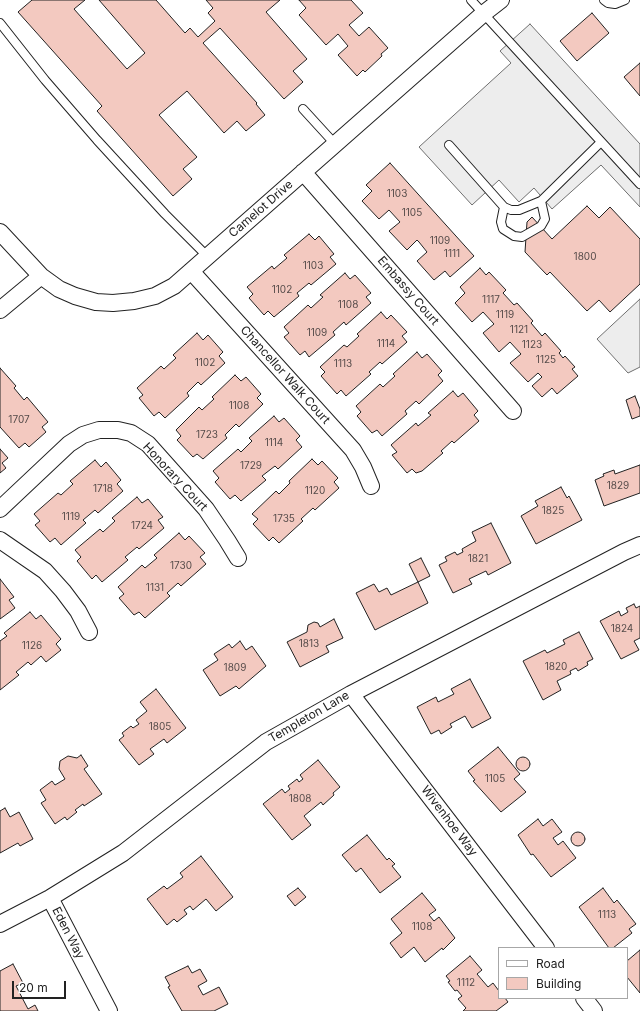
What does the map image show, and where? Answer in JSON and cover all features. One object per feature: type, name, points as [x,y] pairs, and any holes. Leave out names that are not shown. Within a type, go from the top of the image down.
[{"type":"street","name":"Camelot Drive","points":[[0,232],[41,276],[59,289],[75,296],[96,302],[113,303],[134,301],[155,296],[174,286],[483,14],[501,0]]},
{"type":"street","name":"Embassy Court","points":[[304,172],[513,411]]},
{"type":"street","name":"Chancellor Walk Court","points":[[191,271],[353,450],[363,467],[371,486]]},
{"type":"street","points":[[0,310],[41,276]]},
{"type":"street","name":"Honorary Court","points":[[0,509],[68,444],[83,435],[98,430],[118,430],[131,433],[148,444],[206,509],[238,558]]},
{"type":"street","points":[[0,540],[44,571],[63,591],[78,611],[89,632]]},
{"type":"street","name":"Templeton Lane","points":[[0,924],[50,898],[123,853],[266,742],[351,694],[610,559],[640,545]]},
{"type":"street","name":"Wivenhoe Way","points":[[351,694],[545,947]]},
{"type":"street","name":"Eden Way","points":[[50,898],[108,1011]]},
{"type":"street","points":[[585,999],[594,1011]]},
{"type":"lane","points":[[471,0],[640,184]]},
{"type":"lane","points":[[604,0],[608,3],[615,4],[625,0]]},
{"type":"lane","points":[[0,23],[45,80],[97,140],[165,214],[207,256]]},
{"type":"lane","points":[[303,109],[335,144]]},
{"type":"lane","points":[[449,146],[504,207],[511,210],[519,210],[540,201],[601,142]]},
{"type":"lane","points":[[504,207],[501,222],[503,229],[514,236],[522,237],[541,226],[545,219],[540,201]]},
{"type":"shaded area","points":[[530,24],[640,144],[640,207],[601,165],[552,209],[534,188],[519,202],[499,180],[472,205],[419,147],[511,63],[500,51]]},
{"type":"shaded area","points":[[640,299],[640,367],[628,373],[597,339]]},
{"type":"building","points":[[32,0],[85,0],[74,9],[127,69],[145,53],[99,0],[156,0],[185,33],[190,28],[198,37],[215,21],[208,13],[213,8],[206,0],[280,0],[266,12],[307,59],[293,71],[303,82],[284,99],[220,28],[203,43],[257,103],[256,104],[265,115],[246,131],[237,121],[224,133],[187,91],[159,115],[197,157],[183,169],[192,179],[173,196],[97,111],[102,106],[18,12]]},
{"type":"building","points":[[299,0],[351,0],[363,13],[349,25],[359,36],[369,27],[388,48],[381,54],[382,56],[365,72],[363,70],[357,76],[338,55],[348,46],[338,34],[326,45],[299,15],[306,8]]},
{"type":"building","points":[[592,13],[609,33],[577,61],[560,41]]},
{"type":"building","points":[[640,63],[640,96],[624,77]]},
{"type":"building","points":[[390,163],[474,256],[450,277],[445,271],[434,280],[417,261],[427,252],[419,242],[417,240],[407,250],[389,231],[400,222],[389,210],[379,219],[362,201],[372,191],[366,185]]},
{"type":"building","points":[[587,206],[599,218],[610,207],[640,239],[640,284],[610,312],[599,300],[587,311],[550,272],[547,275],[525,252],[527,222],[532,217],[552,239]]},
{"type":"building","points":[[309,234],[315,240],[319,236],[334,254],[330,257],[336,264],[311,285],[309,283],[297,293],[299,296],[274,317],[268,311],[264,315],[249,298],[253,294],[247,287],[272,266],[274,269],[287,258],[284,255]]},
{"type":"building","points":[[480,268],[486,275],[489,272],[506,290],[503,293],[514,305],[517,303],[533,321],[531,323],[542,336],[545,333],[561,351],[559,353],[563,358],[565,356],[575,367],[572,369],[578,376],[557,394],[552,388],[542,397],[532,386],[542,377],[538,373],[528,382],[510,363],[521,354],[510,342],[499,352],[483,333],[494,324],[483,312],[472,322],[455,303],[465,293],[460,287]]},
{"type":"building","points":[[345,273],[350,279],[355,275],[371,293],[366,297],[371,303],[346,325],[344,322],[333,332],[335,335],[309,357],[305,351],[300,355],[284,337],[289,333],[284,327],[308,305],[311,308],[323,297],[320,295]]},
{"type":"building","points":[[381,312],[387,319],[391,315],[407,332],[402,336],[407,342],[382,364],[380,362],[369,372],[371,374],[346,396],[341,390],[337,394],[321,376],[325,372],[320,367],[344,345],[347,347],[359,336],[357,334]]},
{"type":"building","points":[[197,333],[203,340],[208,335],[223,352],[219,356],[225,363],[201,385],[198,382],[187,393],[189,396],[165,418],[159,412],[154,416],[139,398],[143,395],[137,388],[161,366],[164,369],[176,358],[173,355]]},
{"type":"building","points":[[417,352],[422,358],[427,354],[442,371],[438,375],[443,381],[419,404],[416,401],[405,411],[407,414],[382,436],[377,430],[372,433],[357,416],[361,412],[356,406],[380,384],[383,387],[395,376],[393,374]]},
{"type":"building","points":[[0,368],[16,386],[14,388],[24,400],[27,397],[48,422],[42,427],[46,432],[29,447],[25,443],[19,448],[0,427]]},
{"type":"building","points":[[235,375],[241,381],[246,377],[261,394],[257,398],[263,404],[239,427],[236,424],[225,435],[227,438],[203,459],[197,454],[193,457],[177,440],[181,436],[176,430],[199,407],[202,410],[214,399],[212,397]]},
{"type":"building","points":[[453,391],[458,397],[463,393],[478,411],[474,415],[479,421],[454,443],[452,441],[441,451],[443,453],[422,471],[416,473],[412,469],[407,473],[392,455],[397,452],[391,445],[416,423],[418,426],[431,415],[428,413]]},
{"type":"building","points":[[635,396],[640,409],[640,416],[632,419],[626,400]]},
{"type":"building","points":[[274,416],[279,422],[284,418],[300,436],[296,440],[302,447],[278,469],[275,466],[262,476],[266,480],[241,501],[235,495],[230,499],[215,482],[219,478],[213,471],[238,449],[241,452],[252,441],[249,438]]},
{"type":"building","points":[[0,449],[8,458],[2,463],[6,468],[0,473]]},
{"type":"building","points":[[312,459],[318,465],[322,461],[338,478],[334,482],[339,488],[315,510],[313,508],[301,519],[303,521],[279,543],[273,537],[269,541],[253,524],[258,519],[252,514],[276,491],[279,494],[290,483],[289,481]]},
{"type":"building","points":[[95,460],[101,467],[106,462],[121,480],[117,484],[123,491],[98,513],[95,510],[83,520],[86,523],[61,545],[55,538],[50,542],[35,525],[40,521],[34,514],[58,493],[61,495],[73,484],[70,481]]},
{"type":"building","points":[[640,465],[640,493],[604,506],[595,480],[604,476],[603,474],[614,470],[615,474]]},
{"type":"building","points":[[561,487],[567,498],[569,496],[582,520],[536,544],[521,516],[538,506],[535,501]]},
{"type":"building","points":[[137,497],[142,503],[148,499],[163,517],[158,520],[164,528],[139,549],[137,547],[125,557],[128,560],[102,582],[96,575],[92,579],[77,561],[81,557],[75,550],[100,529],[103,532],[115,521],[112,518]]},
{"type":"building","points":[[491,523],[511,563],[488,575],[486,571],[469,579],[472,584],[453,593],[439,565],[447,561],[445,557],[455,552],[457,555],[463,552],[462,549],[476,541],[472,532]]},
{"type":"building","points":[[179,533],[185,540],[189,536],[205,553],[200,557],[206,564],[181,586],[178,583],[167,593],[170,596],[145,618],[139,612],[134,615],[119,598],[124,594],[118,587],[142,565],[145,568],[157,558],[154,555]]},
{"type":"building","points":[[421,558],[430,576],[418,582],[409,564]]},
{"type":"building","points":[[0,579],[14,597],[9,600],[15,608],[0,619]]},
{"type":"building","points":[[418,582],[428,603],[375,630],[356,593],[374,584],[379,592],[387,588],[391,595]]},
{"type":"building","points":[[634,604],[636,608],[640,606],[640,638],[634,641],[639,650],[621,659],[600,621],[619,611],[621,616],[628,612],[626,608]]},
{"type":"building","points":[[30,612],[36,619],[41,615],[61,639],[56,644],[61,650],[46,662],[41,656],[31,665],[28,662],[16,672],[19,675],[0,690],[0,641],[7,636],[4,633]]},
{"type":"building","points":[[334,619],[343,638],[326,646],[329,652],[300,667],[287,642],[307,632],[308,625],[314,622],[318,623],[320,627]]},
{"type":"building","points":[[579,632],[593,659],[587,662],[588,665],[578,671],[576,668],[570,671],[571,674],[557,681],[561,690],[543,700],[523,661],[545,650],[547,653],[565,644],[563,640]]},
{"type":"building","points":[[240,641],[246,650],[252,646],[266,666],[239,689],[236,686],[220,696],[203,670],[218,660],[214,654],[229,644],[232,648]]},
{"type":"building","points":[[470,679],[491,718],[472,728],[465,716],[450,724],[452,727],[441,734],[439,730],[431,734],[417,707],[436,697],[438,702],[454,694],[451,689]]},
{"type":"building","points":[[156,689],[186,728],[167,743],[164,739],[150,749],[154,754],[139,765],[119,740],[124,736],[122,733],[131,726],[133,728],[139,724],[136,720],[147,711],[140,702]]},
{"type":"building","points":[[498,747],[520,774],[514,779],[526,792],[501,812],[473,781],[475,780],[468,771]]},
{"type":"building","points":[[81,755],[88,766],[84,769],[102,794],[84,806],[83,804],[75,810],[77,812],[67,820],[65,817],[55,824],[41,803],[46,800],[40,790],[52,781],[55,785],[65,779],[59,769],[60,761],[68,756],[77,758]]},
{"type":"building","points":[[520,757],[526,757],[530,761],[530,767],[526,771],[520,771],[516,767],[516,761]]},
{"type":"building","points":[[318,760],[340,787],[323,805],[321,802],[304,816],[311,825],[292,840],[263,804],[282,789],[285,793],[290,789],[288,786],[297,779],[299,782],[303,779],[300,775]]},
{"type":"building","points":[[5,808],[10,817],[19,812],[33,839],[20,846],[18,843],[0,853],[0,811]]},
{"type":"building","points":[[538,819],[543,826],[552,819],[562,832],[553,838],[558,845],[563,841],[576,858],[551,877],[533,854],[531,855],[518,835]]},
{"type":"building","points":[[578,832],[583,834],[585,839],[583,844],[578,846],[573,844],[571,839],[573,834]]},
{"type":"building","points":[[367,835],[387,860],[389,858],[395,864],[392,866],[401,877],[380,893],[361,868],[356,872],[342,855]]},
{"type":"building","points":[[201,856],[233,897],[216,911],[206,899],[193,910],[190,906],[184,910],[187,914],[177,922],[174,919],[167,925],[147,899],[164,886],[167,889],[183,877],[180,873]]},
{"type":"building","points":[[298,888],[306,897],[295,906],[287,896]]},
{"type":"building","points":[[603,888],[614,903],[617,900],[636,924],[629,929],[632,933],[614,947],[608,947],[579,907]]},
{"type":"building","points":[[422,893],[436,910],[429,915],[434,921],[439,917],[455,938],[443,950],[442,948],[425,962],[414,947],[401,958],[390,943],[402,933],[391,919]]},
{"type":"building","points":[[640,950],[640,993],[628,978],[628,960]]},
{"type":"building","points":[[470,956],[482,970],[477,974],[488,987],[493,983],[498,990],[498,999],[506,999],[508,1002],[496,1011],[463,1011],[466,1008],[458,999],[462,996],[457,990],[455,991],[448,982],[450,981],[446,976]]},
{"type":"building","points":[[13,964],[23,983],[16,986],[28,1009],[35,1005],[38,1011],[0,1011],[0,971]]},
{"type":"building","points":[[188,966],[192,973],[200,969],[207,981],[198,986],[203,995],[219,987],[228,1004],[214,1011],[182,1011],[168,987],[170,986],[165,977]]}]
